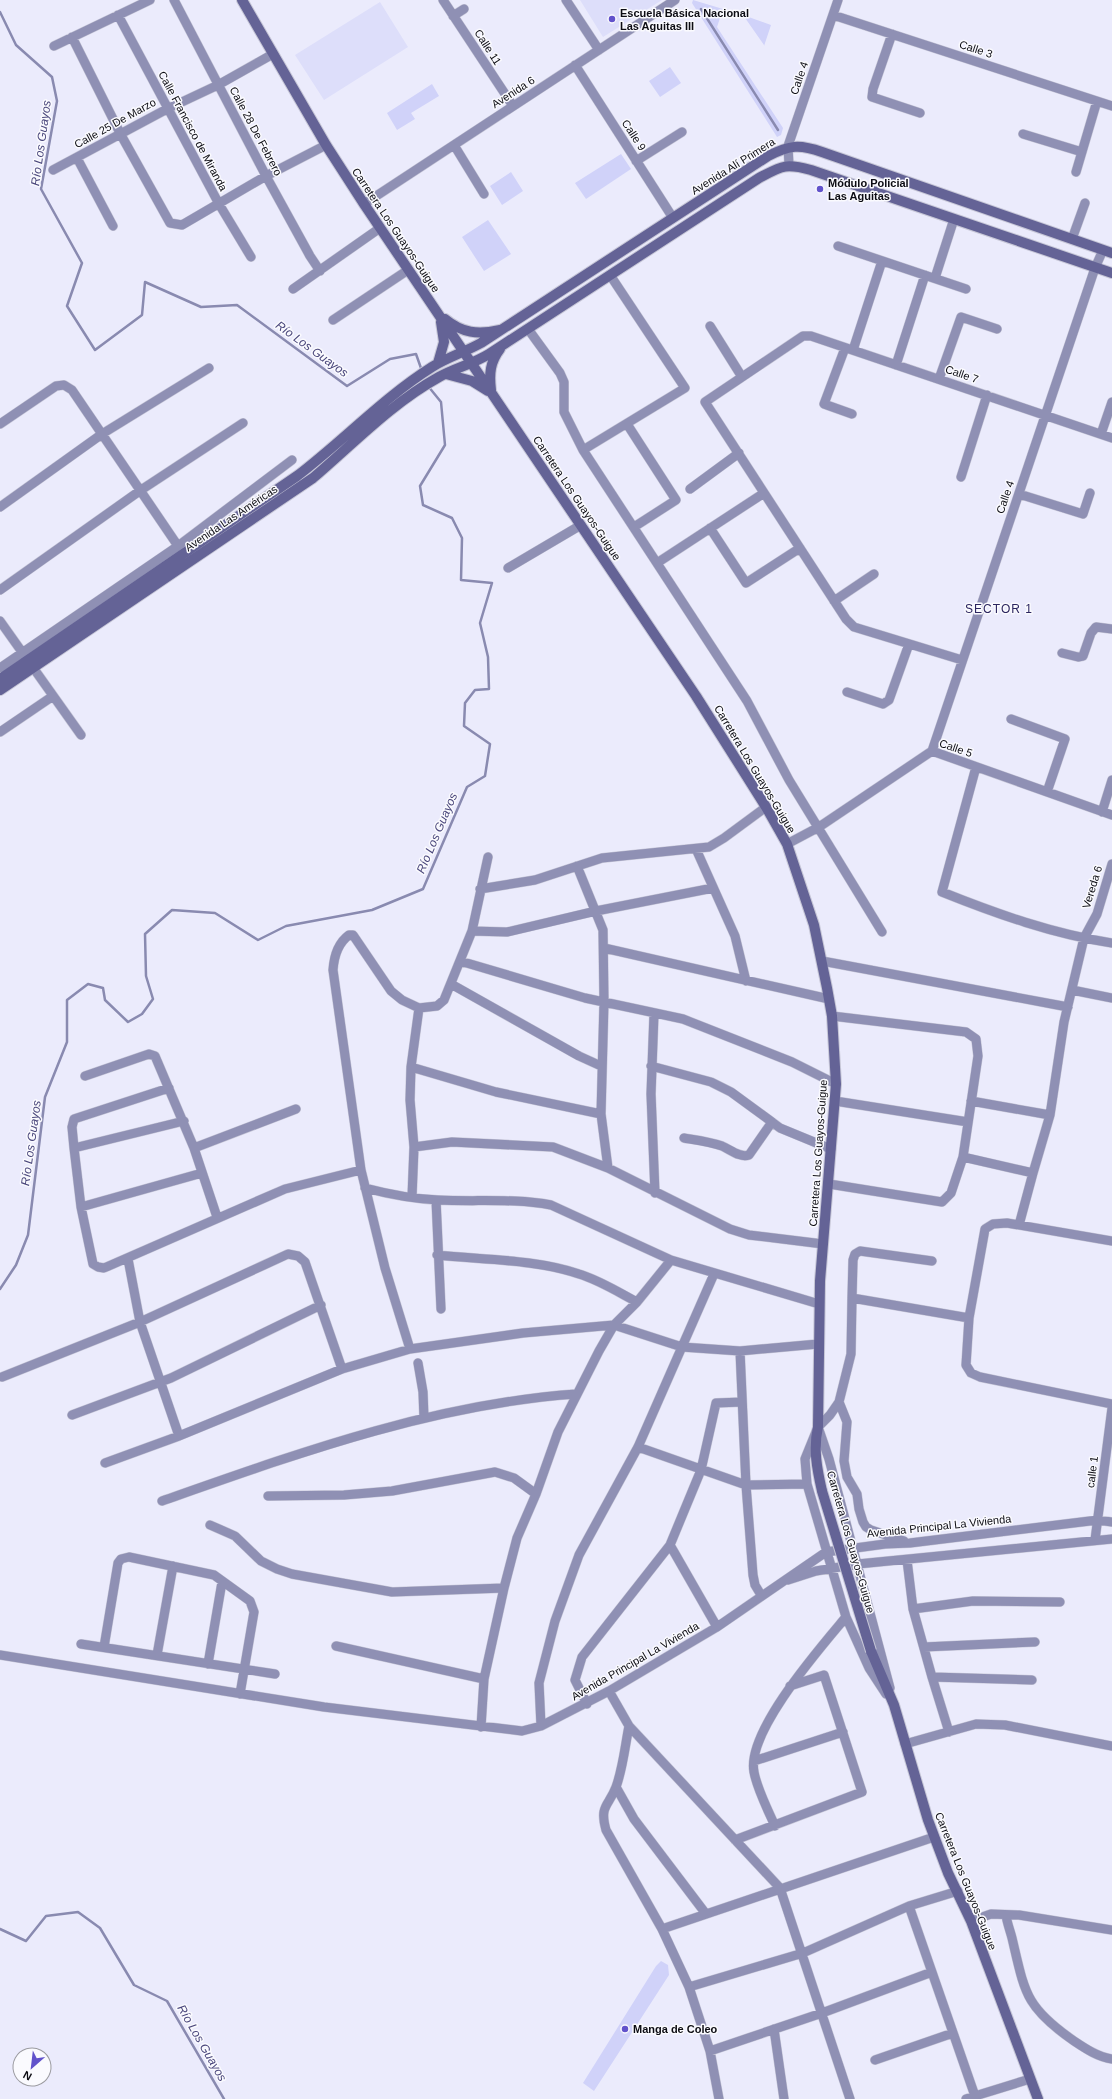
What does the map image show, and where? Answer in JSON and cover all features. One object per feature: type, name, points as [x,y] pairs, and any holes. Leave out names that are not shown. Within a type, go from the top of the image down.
[{"type":"main road","name":"Carretera Los Guayos-Guigue","points":[[242,0],[326,145],[364,204],[696,696],[766,807],[787,844],[814,925],[822,961],[832,1016],[836,1084],[819,1304],[818,1427],[815,1442],[817,1467],[822,1491],[870,1651],[894,1705],[934,1837],[948,1873],[958,1891],[971,1921],[1038,2099]]},
{"type":"main road","name":"Avenida Alí Primera","points":[[463,351],[481,344],[768,156],[788,146],[800,146],[822,152],[1107,252]]},
{"type":"main road","points":[[472,364],[759,178],[789,165],[811,170],[1112,273]]},
{"type":"main road","points":[[438,315],[457,328],[468,332],[490,332],[506,327]]},
{"type":"main road","points":[[435,365],[444,342],[444,333],[438,315]]},
{"type":"main road","points":[[492,394],[489,377],[491,366],[495,356],[506,343]]},
{"type":"main road","name":"Avenida Las Américas","points":[[0,679],[297,476],[325,454],[393,394],[435,365],[463,351]]},
{"type":"main road","name":"Avenida Las Américas","points":[[0,690],[28,660],[313,478],[353,444],[377,419],[442,375],[472,364]]},
{"type":"main road","points":[[442,375],[472,381],[492,394]]},
{"type":"street","points":[[54,46],[150,0]]},
{"type":"street","name":"Calle 28 De Febrero","points":[[174,0],[266,176],[320,271]]},
{"type":"street","name":"Calle 11","points":[[443,0],[513,106]]},
{"type":"street","points":[[566,0],[599,50]]},
{"type":"street","name":"Avenida 6","points":[[364,204],[428,158],[454,145],[675,0]]},
{"type":"street","name":"Calle 4","points":[[789,165],[788,146],[838,0]]},
{"type":"street","points":[[453,16],[464,9]]},
{"type":"street","name":"Calle Francisco de Miranda","points":[[118,15],[219,204],[251,257]]},
{"type":"street","name":"Calle 3","points":[[833,15],[1112,106]]},
{"type":"street","points":[[892,34],[873,89],[872,97],[920,114]]},
{"type":"street","points":[[72,37],[121,135],[170,222],[182,226],[266,176],[326,145]]},
{"type":"street","name":"Calle 25 De Marzo","points":[[53,170],[121,135],[167,109],[218,86],[273,54]]},
{"type":"street","name":"Calle 9","points":[[575,66],[620,145],[636,161],[673,218]]},
{"type":"street","points":[[1076,172],[1097,101]]},
{"type":"street","points":[[636,161],[682,132]]},
{"type":"street","points":[[1022,134],[1082,152]]},
{"type":"street","points":[[454,145],[484,194]]},
{"type":"street","points":[[77,158],[113,226]]},
{"type":"street","points":[[1072,239],[1085,203]]},
{"type":"street","points":[[935,278],[954,219]]},
{"type":"street","points":[[293,289],[380,228]]},
{"type":"street","points":[[838,246],[966,289]]},
{"type":"street","name":"Calle 4","points":[[932,751],[1095,268],[1107,252]]},
{"type":"street","points":[[852,414],[824,404],[849,349],[882,261]]},
{"type":"street","points":[[333,320],[408,270]]},
{"type":"street","points":[[583,450],[685,388],[610,275]]},
{"type":"street","points":[[896,365],[925,275]]},
{"type":"street","points":[[939,379],[961,317],[997,329]]},
{"type":"street","points":[[710,326],[742,377],[705,402],[846,619],[854,627],[962,660]]},
{"type":"street","points":[[528,329],[560,373],[564,382],[564,412],[583,450],[747,701],[789,780],[882,932]]},
{"type":"street","name":"Calle 7","points":[[742,377],[803,336],[811,336],[1112,438]]},
{"type":"street","points":[[0,506],[102,434],[209,368]]},
{"type":"street","points":[[0,424],[56,386],[64,385],[72,390],[178,546]]},
{"type":"street","points":[[961,477],[987,396]]},
{"type":"street","points":[[1101,434],[1112,402]]},
{"type":"street","points":[[0,590],[141,490],[243,424]]},
{"type":"street","points":[[627,424],[676,500],[634,527]]},
{"type":"street","points":[[690,488],[739,453]]},
{"type":"street","points":[[0,668],[28,660],[292,460]]},
{"type":"street","points":[[657,563],[764,493]]},
{"type":"street","points":[[1019,494],[1083,514],[1090,493]]},
{"type":"street","points":[[508,568],[580,525]]},
{"type":"street","points":[[710,528],[746,583],[800,548]]},
{"type":"street","points":[[834,601],[874,574]]},
{"type":"street","points":[[0,621],[81,735]]},
{"type":"street","points":[[1062,654],[1083,656],[1091,633],[1096,627],[1112,630]]},
{"type":"street","points":[[847,692],[883,704],[889,700],[909,644]]},
{"type":"street","points":[[0,732],[53,696]]},
{"type":"street","points":[[1011,719],[1065,739],[1047,792]]},
{"type":"street","name":"Calle 5","points":[[787,844],[819,827],[932,751],[1112,815]]},
{"type":"street","points":[[976,767],[942,892],[994,913],[1084,938],[1112,943]]},
{"type":"street","points":[[1102,812],[1112,780]]},
{"type":"street","points":[[480,889],[534,880],[602,858],[656,851],[696,850],[709,847],[724,838],[766,807]]},
{"type":"street","points":[[696,850],[735,936],[746,981]]},
{"type":"street","points":[[410,1349],[385,1268],[364,1188],[333,970],[336,953],[344,939],[349,935],[353,935],[391,991],[402,1000],[419,1008],[437,1006],[444,1000],[472,931],[488,856]]},
{"type":"street","name":"Vereda 6","points":[[1019,1225],[1050,1115],[1068,1007],[1084,938],[1098,914],[1112,864]]},
{"type":"street","points":[[577,866],[603,930],[604,1002],[601,1066],[601,1114],[608,1168]]},
{"type":"street","points":[[472,931],[507,932],[596,911],[713,888]]},
{"type":"street","points":[[604,948],[829,999]]},
{"type":"street","points":[[460,961],[585,998],[654,1014],[684,1019],[792,1062],[836,1084]]},
{"type":"street","points":[[822,961],[1068,1007]]},
{"type":"street","points":[[451,984],[579,1056],[601,1066]]},
{"type":"street","points":[[1072,990],[1112,998]]},
{"type":"street","points":[[412,1197],[414,1147],[410,1100],[411,1066],[419,1008]]},
{"type":"street","points":[[654,1014],[650,1094],[655,1193]]},
{"type":"street","points":[[829,1184],[942,1202],[951,1193],[963,1157],[978,1056],[976,1039],[966,1032],[832,1016]]},
{"type":"street","points":[[85,1076],[152,1054],[158,1060],[184,1121],[217,1217]]},
{"type":"street","points":[[411,1066],[496,1092],[601,1114]]},
{"type":"street","points":[[651,1066],[711,1082],[731,1092],[780,1128],[831,1149]]},
{"type":"street","points":[[169,1088],[74,1119],[72,1127],[81,1207],[93,1264],[98,1267],[104,1268],[128,1259],[217,1217],[285,1189],[361,1170]]},
{"type":"street","points":[[835,1101],[968,1122]]},
{"type":"street","points":[[971,1101],[1050,1115]]},
{"type":"street","points":[[194,1148],[296,1109]]},
{"type":"street","points":[[74,1148],[184,1121]]},
{"type":"street","points":[[684,1138],[721,1146],[742,1156],[746,1156],[749,1155],[772,1122]]},
{"type":"street","points":[[414,1147],[452,1142],[553,1147],[608,1168],[655,1193],[730,1229],[748,1235],[823,1244]]},
{"type":"street","points":[[963,1157],[1033,1173]]},
{"type":"street","points":[[81,1207],[202,1173]]},
{"type":"street","points":[[364,1188],[436,1200],[532,1201],[552,1205],[671,1260],[819,1304]]},
{"type":"street","points":[[436,1200],[437,1256],[441,1309]]},
{"type":"street","points":[[1112,1241],[1007,1223],[993,1224],[985,1230],[969,1318],[966,1365],[971,1373],[980,1377],[1112,1404]]},
{"type":"street","points":[[894,1705],[869,1668],[846,1617],[807,1484],[805,1459],[818,1427],[830,1416],[839,1402],[851,1354],[852,1260],[855,1254],[860,1251],[932,1261]]},
{"type":"street","points":[[2,1377],[140,1322],[288,1254],[298,1256],[305,1262],[342,1369]]},
{"type":"street","points":[[437,1256],[535,1264],[572,1272],[599,1282],[636,1302]]},
{"type":"street","points":[[128,1259],[140,1322],[179,1436]]},
{"type":"street","points":[[481,1727],[484,1679],[504,1588],[517,1538],[536,1494],[558,1432],[576,1394],[614,1325],[636,1302],[671,1260]]},
{"type":"street","points":[[541,1726],[539,1683],[555,1621],[580,1555],[638,1446],[714,1274]]},
{"type":"street","points":[[852,1298],[969,1318]]},
{"type":"street","points":[[72,1415],[160,1382],[321,1306]]},
{"type":"street","points":[[105,1463],[179,1436],[342,1369],[410,1349],[523,1333],[614,1325],[682,1347],[740,1351],[818,1344]]},
{"type":"street","points":[[740,1351],[746,1485],[753,1575],[755,1585],[761,1595]]},
{"type":"street","points":[[418,1363],[423,1392],[424,1418]]},
{"type":"street","points":[[162,1501],[275,1462],[424,1418],[541,1397],[576,1394]]},
{"type":"street","points":[[587,1704],[575,1680],[582,1657],[670,1545],[701,1470],[716,1402],[742,1402]]},
{"type":"street","points":[[839,1402],[847,1422],[844,1461],[847,1477],[857,1494],[858,1509],[863,1522],[866,1527],[871,1530],[910,1544]]},
{"type":"street","name":"calle 1","points":[[1095,1540],[1112,1408]]},
{"type":"street","points":[[818,1427],[829,1459],[858,1564],[894,1705]]},
{"type":"street","points":[[638,1446],[746,1485],[807,1484]]},
{"type":"street","points":[[268,1496],[344,1495],[392,1491],[495,1472],[514,1478],[536,1494]]},
{"type":"street","name":"Avenida Principal La Vivienda","points":[[0,1655],[332,1708],[522,1731],[541,1726],[587,1704],[717,1627],[761,1595],[826,1552],[853,1547],[885,1544],[910,1544],[1098,1520],[1112,1522]]},
{"type":"street","points":[[210,1525],[235,1536],[261,1561],[292,1574],[392,1592],[504,1588]]},
{"type":"street","name":"Avenida Principal La Vivienda","points":[[777,1584],[832,1568],[858,1564],[1112,1539]]},
{"type":"street","points":[[670,1545],[717,1627]]},
{"type":"street","points":[[104,1647],[118,1563],[121,1559],[129,1557],[210,1574],[244,1597],[253,1605],[254,1612],[240,1694]]},
{"type":"street","points":[[908,1560],[913,1609],[949,1732]]},
{"type":"street","points":[[157,1655],[172,1566]]},
{"type":"street","points":[[208,1664],[222,1582]]},
{"type":"street","points":[[913,1609],[973,1601],[1060,1602]]},
{"type":"street","points":[[774,1826],[753,1771],[755,1752],[769,1720],[790,1686],[815,1652],[846,1617]]},
{"type":"street","points":[[924,1646],[1035,1642]]},
{"type":"street","points":[[81,1644],[274,1674]]},
{"type":"street","points":[[336,1646],[484,1679]]},
{"type":"street","points":[[735,1840],[862,1792],[824,1675],[790,1686]]},
{"type":"street","points":[[932,1677],[1032,1680]]},
{"type":"street","points":[[609,1691],[630,1726],[780,1888],[803,1953],[850,2099]]},
{"type":"street","points":[[905,1744],[976,1724],[1005,1725],[1112,1746]]},
{"type":"street","points":[[630,1726],[616,1787],[604,1807],[603,1821],[606,1830],[662,1929],[689,1987],[710,2051],[719,2099]]},
{"type":"street","points":[[754,1761],[843,1732]]},
{"type":"street","points":[[616,1787],[634,1819],[706,1914]]},
{"type":"street","points":[[662,1929],[934,1837]]},
{"type":"street","points":[[689,1987],[803,1953],[909,1906],[958,1891]]},
{"type":"street","points":[[909,1906],[953,2033],[970,2098],[1030,2079]]},
{"type":"street","points":[[971,1921],[991,1914],[1019,1915],[1112,1930]]},
{"type":"street","points":[[1006,1915],[1018,1968],[1028,1996],[1035,2007],[1048,2022],[1088,2050],[1104,2058],[1112,2059]]},
{"type":"street","points":[[710,2051],[822,2013],[932,1972]]},
{"type":"street","points":[[774,2030],[784,2099]]},
{"type":"street","points":[[875,2060],[953,2033]]},
{"type":"shaded area","name":"Escuela Básica Nacional Las Aguitas III","points":[[580,0],[662,0],[603,37]]},
{"type":"shaded area","points":[[693,0],[723,9],[717,27],[783,128],[781,135],[777,137],[692,3]]},
{"type":"shaded area","points":[[380,2],[408,47],[324,100],[295,55]]},
{"type":"shaded area","points":[[743,15],[771,25],[764,46],[764,45]]},
{"type":"shaded area","points":[[670,67],[681,83],[660,97],[649,81]]},
{"type":"shaded area","points":[[432,84],[439,96],[411,113],[415,119],[397,130],[387,113]]},
{"type":"shaded area","points":[[621,154],[631,169],[586,199],[575,183]]},
{"type":"shaded area","points":[[511,172],[523,191],[502,205],[490,186]]},
{"type":"shaded area","points":[[488,220],[511,254],[484,271],[462,237]]},
{"type":"shaded area","name":"Manga de Coleo","points":[[661,1961],[668,1965],[669,1975],[594,2091],[583,2083],[656,1966]]},
{"type":"waterway","points":[[701,9],[778,130]]},
{"type":"waterway","name":"Río Los Guayos","points":[[0,12],[16,45],[52,77],[57,101],[41,189],[82,263],[67,306],[95,350],[142,315],[145,282],[201,307],[237,305],[347,386],[390,359],[416,354],[422,371]]},
{"type":"waterway","name":"Río Los Guayos","points":[[0,1289],[16,1265],[28,1235],[45,1097],[67,1042],[67,1000],[88,984],[103,988],[105,1000],[128,1022],[142,1014],[153,999],[146,976],[145,934],[172,910],[215,913],[258,940],[286,926],[372,910],[423,889],[467,787],[485,776],[490,744],[464,726],[465,703],[475,690],[489,689],[488,657],[480,623],[492,583],[461,580],[462,538],[452,518],[423,505],[420,486],[445,445],[441,402],[428,386]]},
{"type":"waterway","name":"Río Los Guayos","points":[[0,1929],[26,1941],[46,1916],[78,1912],[100,1928],[134,1985],[167,2001],[224,2099]]},
{"type":"place","name":"Escuela Básica Nacional Las Aguitas III","points":[[612,19]]},
{"type":"place","name":"Módulo Policial Las Aguitas","points":[[820,189]]},
{"type":"place","name":"Manga de Coleo","points":[[625,2029]]},
{"type":"district","name":"SECTOR 1","points":[[999,609]]}]
